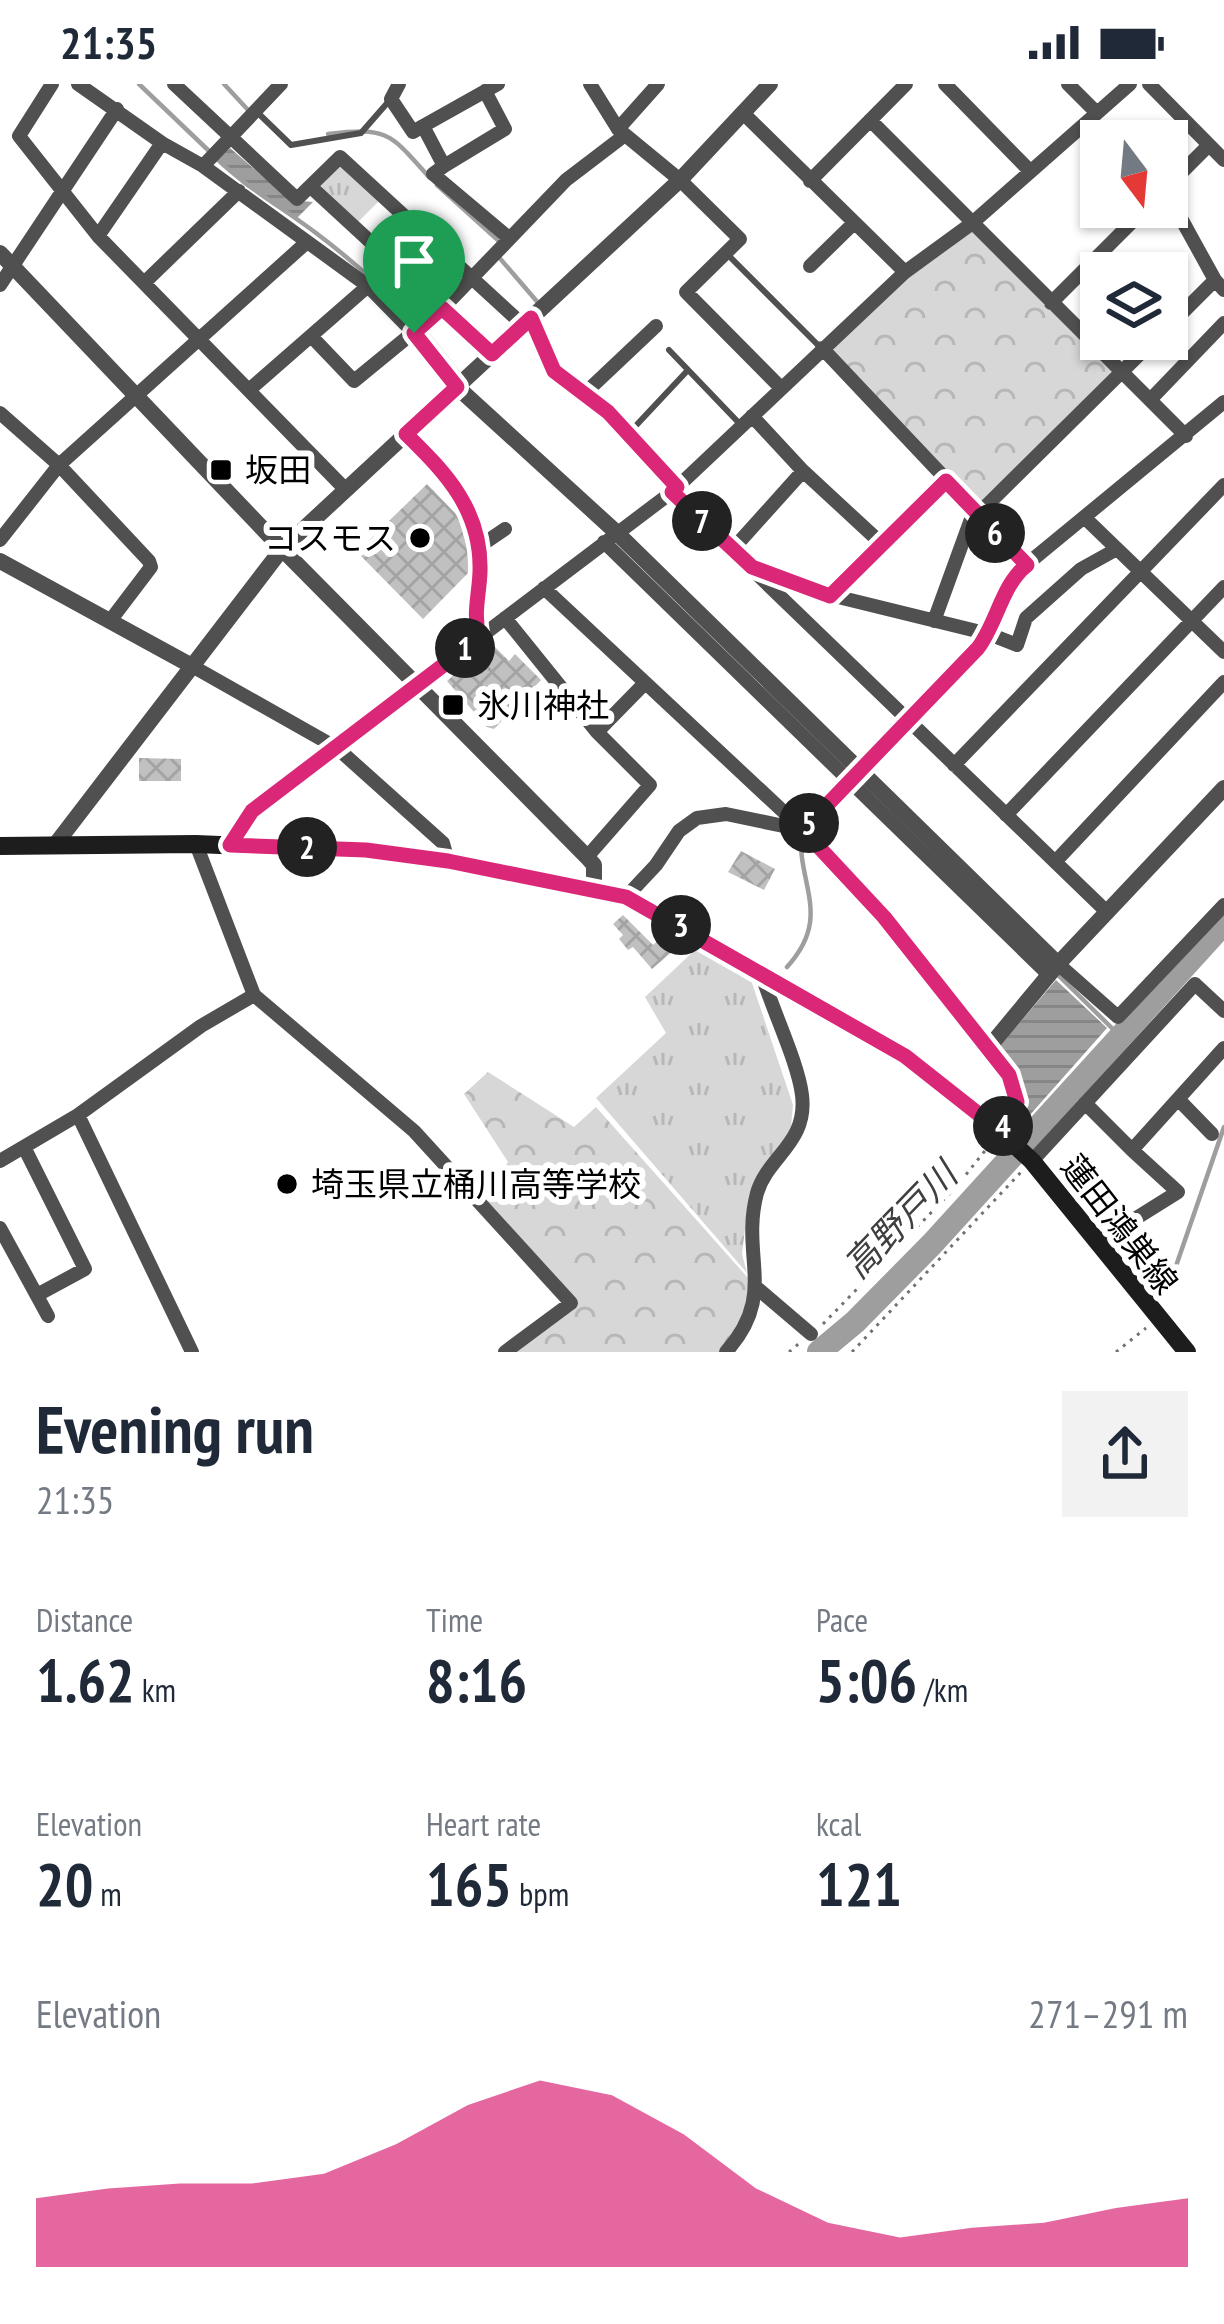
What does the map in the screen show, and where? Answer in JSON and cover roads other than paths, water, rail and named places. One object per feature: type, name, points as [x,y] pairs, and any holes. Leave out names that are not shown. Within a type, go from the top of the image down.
[{"type":"main road","name":"蓮田鴻巣線","points":[[0,846],[196,844],[366,850],[448,861],[626,897],[905,1056],[1000,1131],[1032,1161],[1186,1352]]},
{"type":"street","points":[[52,84],[19,136],[98,236],[346,490]]},
{"type":"street","points":[[79,84],[239,191],[368,286],[457,387],[610,537],[1054,969],[1118,1018],[1224,905]]},
{"type":"street","points":[[174,84],[297,199],[340,157],[470,278],[527,322],[554,371],[608,412],[732,550],[1107,912]]},
{"type":"street","points":[[203,166],[280,84]]},
{"type":"street","points":[[590,84],[621,132],[680,180],[740,239],[686,292],[781,388]]},
{"type":"street","points":[[311,336],[354,382],[442,308],[566,180],[621,132],[658,84]]},
{"type":"street","points":[[56,845],[282,549],[680,180],[770,84]]},
{"type":"street","points":[[810,181],[906,84]]},
{"type":"street","points":[[945,84],[1030,171]]},
{"type":"street","points":[[1068,84],[1096,112]]},
{"type":"street","points":[[230,845],[252,811],[674,489],[905,272],[971,224],[1130,84]]},
{"type":"street","points":[[1149,84],[1224,160]]},
{"type":"street","points":[[395,91],[413,132],[492,88],[505,129],[434,174],[509,238]]},
{"type":"street","points":[[0,285],[7,260],[63,191],[117,109]]},
{"type":"street","points":[[743,113],[905,272]]},
{"type":"street","points":[[870,120],[1080,330]]},
{"type":"street","points":[[423,126],[444,166]]},
{"type":"street","points":[[98,236],[162,143]]},
{"type":"street","points":[[1188,168],[1209,145]]},
{"type":"street","points":[[311,187],[492,354]]},
{"type":"street","points":[[144,283],[239,191]]},
{"type":"street","points":[[810,266],[853,224]]},
{"type":"street","points":[[1052,303],[1126,228]]},
{"type":"street","points":[[1188,228],[1219,285],[1188,311]]},
{"type":"street","points":[[0,540],[59,465],[308,242]]},
{"type":"street","points":[[7,260],[282,549],[587,857],[594,865],[594,888]]},
{"type":"street","points":[[249,390],[368,286]]},
{"type":"street","points":[[1150,400],[1224,323]]},
{"type":"street","points":[[584,394],[656,326]]},
{"type":"street","points":[[822,348],[1027,565]]},
{"type":"street","points":[[1110,360],[1186,436]]},
{"type":"street","points":[[934,621],[975,513],[1134,360]]},
{"type":"street","points":[[803,830],[989,634],[1015,574],[1224,401]]},
{"type":"street","points":[[1,417],[59,465],[149,561],[151,567],[110,621]]},
{"type":"street","points":[[747,421],[882,544]]},
{"type":"street","points":[[406,434],[462,495],[480,546],[474,608],[479,638]]},
{"type":"street","points":[[732,550],[803,471]]},
{"type":"street","points":[[830,596],[946,481]]},
{"type":"street","points":[[954,765],[1224,485]]},
{"type":"street","points":[[1085,518],[1224,652]]},
{"type":"street","points":[[480,546],[505,529]]},
{"type":"street","points":[[752,567],[830,596],[1017,645],[1026,618],[1081,569],[1117,549]]},
{"type":"street","points":[[0,561],[337,748],[443,844],[448,861]]},
{"type":"street","points":[[1006,815],[1224,587]]},
{"type":"street","points":[[544,588],[803,830],[884,917],[1009,1075],[1017,1102],[1000,1131]]},
{"type":"street","points":[[505,618],[598,732],[650,785],[587,857]]},
{"type":"street","points":[[1055,862],[1224,682]]},
{"type":"street","points":[[598,732],[644,684]]},
{"type":"street","points":[[990,1046],[1054,969],[1222,794]]},
{"type":"street","points":[[626,897],[656,866],[679,832],[697,818],[725,814],[803,830]]},
{"type":"street","points":[[196,844],[254,995],[414,1131],[572,1303],[505,1352]]},
{"type":"street","points":[[726,1352],[757,1298],[751,1246],[758,1188],[800,1130],[802,1097],[761,972]]},
{"type":"street","points":[[1032,1161],[1195,984],[1224,1011]]},
{"type":"street","points":[[0,1161],[78,1115],[219,1014],[254,995]]},
{"type":"street","points":[[1132,1150],[1224,1048]]},
{"type":"street","points":[[1178,1099],[1212,1134]]},
{"type":"street","points":[[1085,1103],[1178,1192],[1098,1242]]},
{"type":"street","points":[[78,1115],[192,1352]]},
{"type":"street","points":[[24,1147],[86,1269],[37,1295]]},
{"type":"street","points":[[0,1228],[48,1316]]},
{"type":"street","points":[[757,1288],[811,1334]]},
{"type":"lane","points":[[255,111],[291,145],[361,133],[395,91]]},
{"type":"lane","points":[[322,140],[340,157]]},
{"type":"lane","points":[[726,253],[822,348]]},
{"type":"lane","points":[[669,350],[747,421]]},
{"type":"lane","points":[[627,435],[688,370]]},
{"type":"waterway","points":[[139,84],[209,151]]},
{"type":"waterway","points":[[224,84],[249,111]]},
{"type":"waterway","points":[[328,134],[386,136],[429,177]]},
{"type":"waterway","points":[[217,159],[342,254],[416,322]]},
{"type":"waterway","points":[[437,185],[500,242]]},
{"type":"waterway","points":[[497,255],[540,305]]},
{"type":"waterway","points":[[424,330],[458,378]]},
{"type":"waterway","points":[[787,967],[801,949],[811,916],[801,830]]},
{"type":"waterway","name":"高野戸川","points":[[819,1352],[932,1244],[1224,923]]},
{"type":"waterway","points":[[1056,973],[1121,1037]]},
{"type":"waterway","points":[[1152,1285],[1176,1266],[1224,1127]]},
{"type":"place","name":"坂田","points":[[221,470]]},
{"type":"place","name":"コスモス","points":[[420,538]]},
{"type":"place","name":"氷川神社","points":[[453,705]]},
{"type":"place","name":"埼玉県立桶川高等学校","points":[[287,1184]]}]
